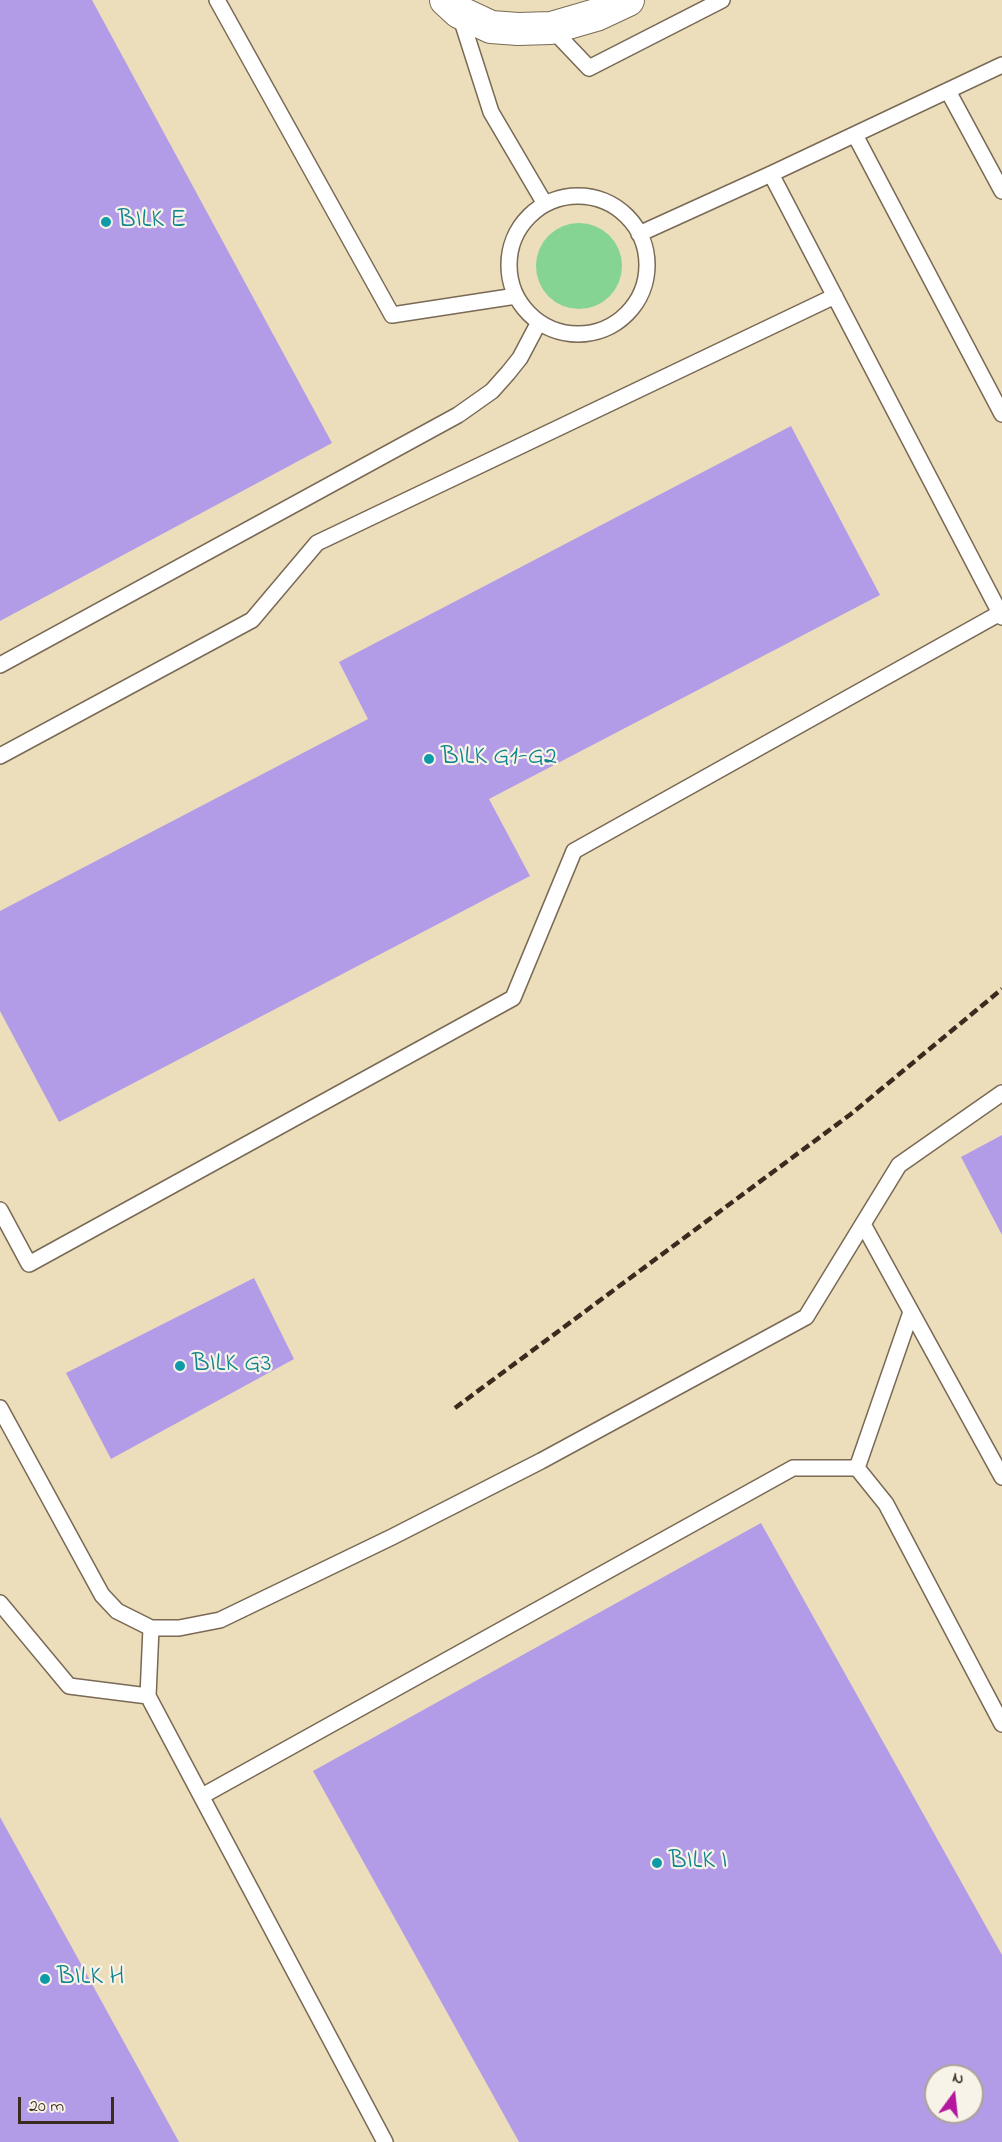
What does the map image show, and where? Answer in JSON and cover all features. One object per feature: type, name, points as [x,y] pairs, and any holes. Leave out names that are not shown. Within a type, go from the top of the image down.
[{"type":"street","points":[[452,6],[491,27],[551,28],[596,15],[628,0]]},
{"type":"lane","points":[[217,0],[392,315],[516,296]]},
{"type":"lane","points":[[551,28],[589,69],[722,0]]},
{"type":"lane","points":[[452,6],[491,112],[545,204]]},
{"type":"lane","points":[[639,234],[1002,65]]},
{"type":"lane","points":[[948,91],[1002,191]]},
{"type":"lane","points":[[855,135],[1002,414]]},
{"type":"lane","points":[[0,1210],[29,1264],[513,998],[574,851],[1001,615],[771,174]]},
{"type":"lane","points":[[576,196],[598,199],[627,216],[639,234],[646,255],[646,276],[639,297],[626,315],[607,328],[584,334],[561,332],[539,322],[530,315],[516,296],[509,262],[514,239],[526,219],[545,204],[576,196]]},
{"type":"lane","points":[[0,756],[252,620],[317,543],[835,296]]},
{"type":"lane","points":[[0,665],[458,415],[492,391],[508,373],[520,358],[539,322]]},
{"type":"lane","points":[[0,1408],[102,1595],[117,1611],[152,1628],[179,1628],[220,1620],[392,1537],[541,1461],[806,1317],[899,1165],[1002,1094]]},
{"type":"lane","points":[[863,1224],[1002,1478]]},
{"type":"lane","points":[[857,1468],[911,1312]]},
{"type":"lane","points":[[202,1796],[792,1468],[857,1468]]},
{"type":"lane","points":[[857,1468],[886,1504],[1002,1724]]},
{"type":"lane","points":[[0,1603],[69,1686],[148,1696]]},
{"type":"lane","points":[[152,1628],[148,1696],[385,2142]]},
{"type":"green space","points":[[579,223],[603,230],[615,242],[622,266],[615,290],[603,302],[579,309],[555,302],[543,290],[536,266],[543,242],[555,230]]},
{"type":"building","name":"BILK E","points":[[0,0],[92,0],[332,443],[0,621]]},
{"type":"building","name":"BILK G1-G2","points":[[791,426],[880,595],[489,799],[530,876],[59,1122],[0,1011],[0,911],[368,719],[339,662]]},
{"type":"building","points":[[1002,1135],[1002,1235],[961,1157]]},
{"type":"building","name":"BILK G3","points":[[254,1278],[294,1359],[111,1459],[66,1373]]},
{"type":"building","name":"BILK I","points":[[761,1523],[1002,1955],[1002,2142],[519,2142],[313,1771]]},
{"type":"building","name":"BILK H","points":[[0,1817],[179,2142],[0,2142]]},
{"type":"railway","points":[[455,1408],[851,1114],[1002,989]]},
{"type":"place","name":"BILK E","points":[[106,222]]},
{"type":"place","name":"BILK G1-G2","points":[[429,759]]},
{"type":"place","name":"BILK G3","points":[[180,1366]]},
{"type":"place","name":"BILK I","points":[[657,1863]]},
{"type":"place","name":"BILK H","points":[[45,1979]]}]
